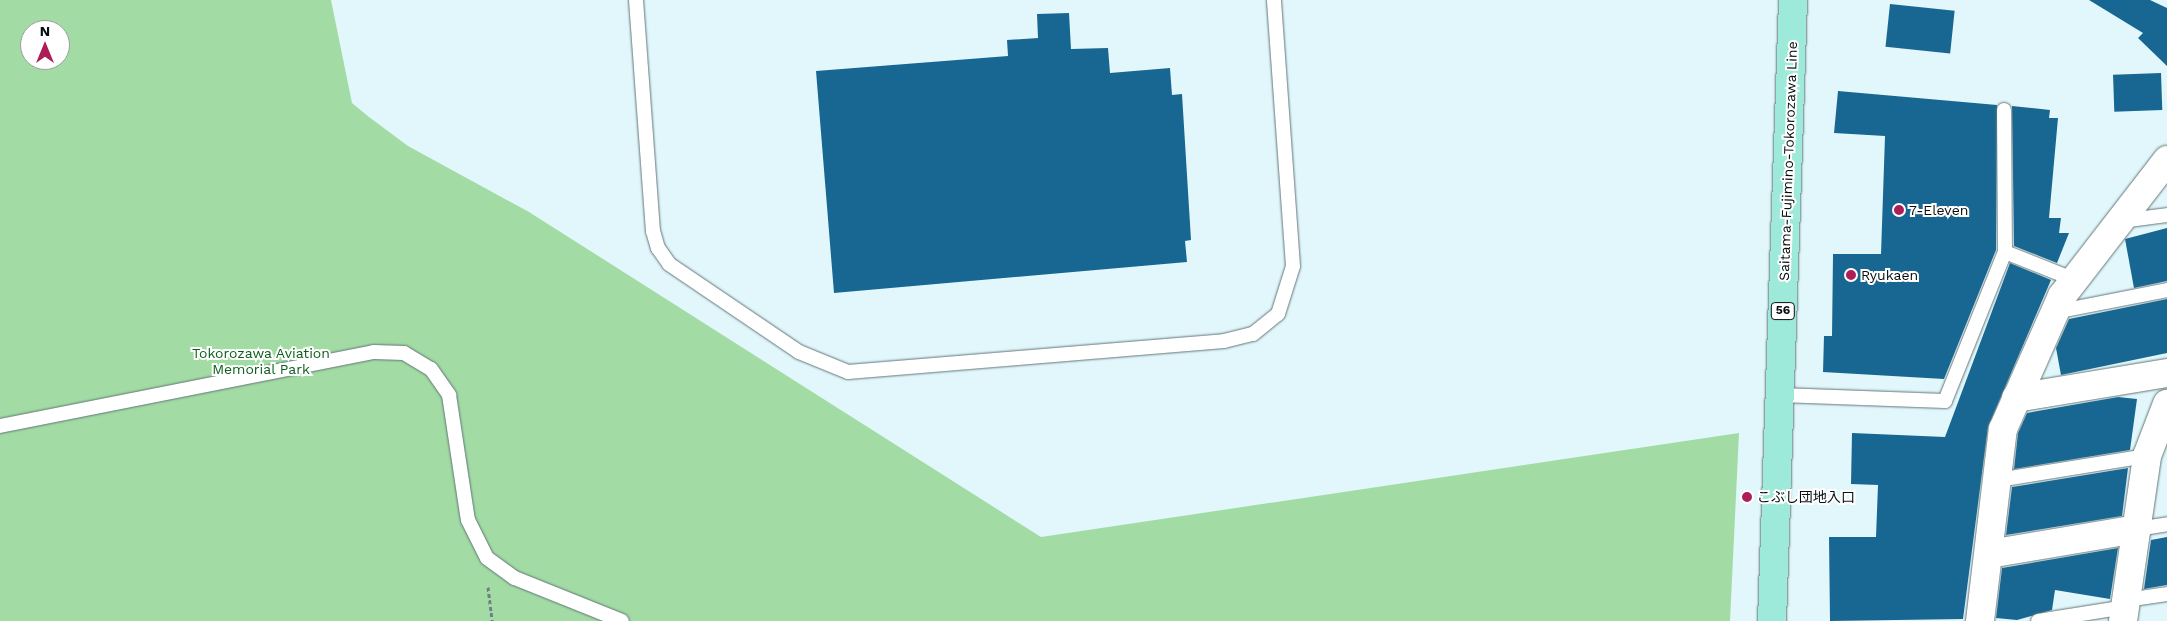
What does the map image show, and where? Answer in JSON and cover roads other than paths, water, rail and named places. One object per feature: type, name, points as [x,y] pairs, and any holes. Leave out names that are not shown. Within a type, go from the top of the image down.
[{"type":"main road","name":"Saitama-Fujimino-Tokorozawa Line","points":[[1772,621],[1793,0]]},
{"type":"street","points":[[1980,621],[2003,429],[2055,312],[2073,279],[2167,160]]},
{"type":"street","points":[[2016,398],[2167,373]]},
{"type":"street","points":[[2124,609],[2137,529],[2167,404]]},
{"type":"street","points":[[1989,554],[2137,529]]},
{"type":"lane","points":[[636,0],[652,231],[658,248],[669,264],[799,352],[848,372],[1224,341],[1253,334],[1278,314],[1293,266],[1274,0]]},
{"type":"lane","points":[[1780,395],[1944,401],[2005,252],[2004,110]]},
{"type":"lane","points":[[2118,221],[2167,215]]},
{"type":"lane","points":[[2005,252],[2073,279]]},
{"type":"lane","points":[[2055,312],[2167,290]]},
{"type":"lane","points":[[0,426],[374,352],[404,353],[431,369],[449,395],[468,520],[487,558],[515,578],[622,621]]},
{"type":"lane","points":[[1998,480],[2155,448]]},
{"type":"lane","points":[[2137,529],[2167,524]]},
{"type":"lane","points":[[2038,621],[2124,609],[2167,594]]},
{"type":"place","name":"7-Eleven","points":[[1899,210]]},
{"type":"place","name":"Ryukaen","points":[[1851,275]]},
{"type":"place","name":"こぶし団地入口","points":[[1747,497]]},
{"type":"park label","name":"Tokorozawa Aviation Memorial Park","points":[[261,362]]}]
